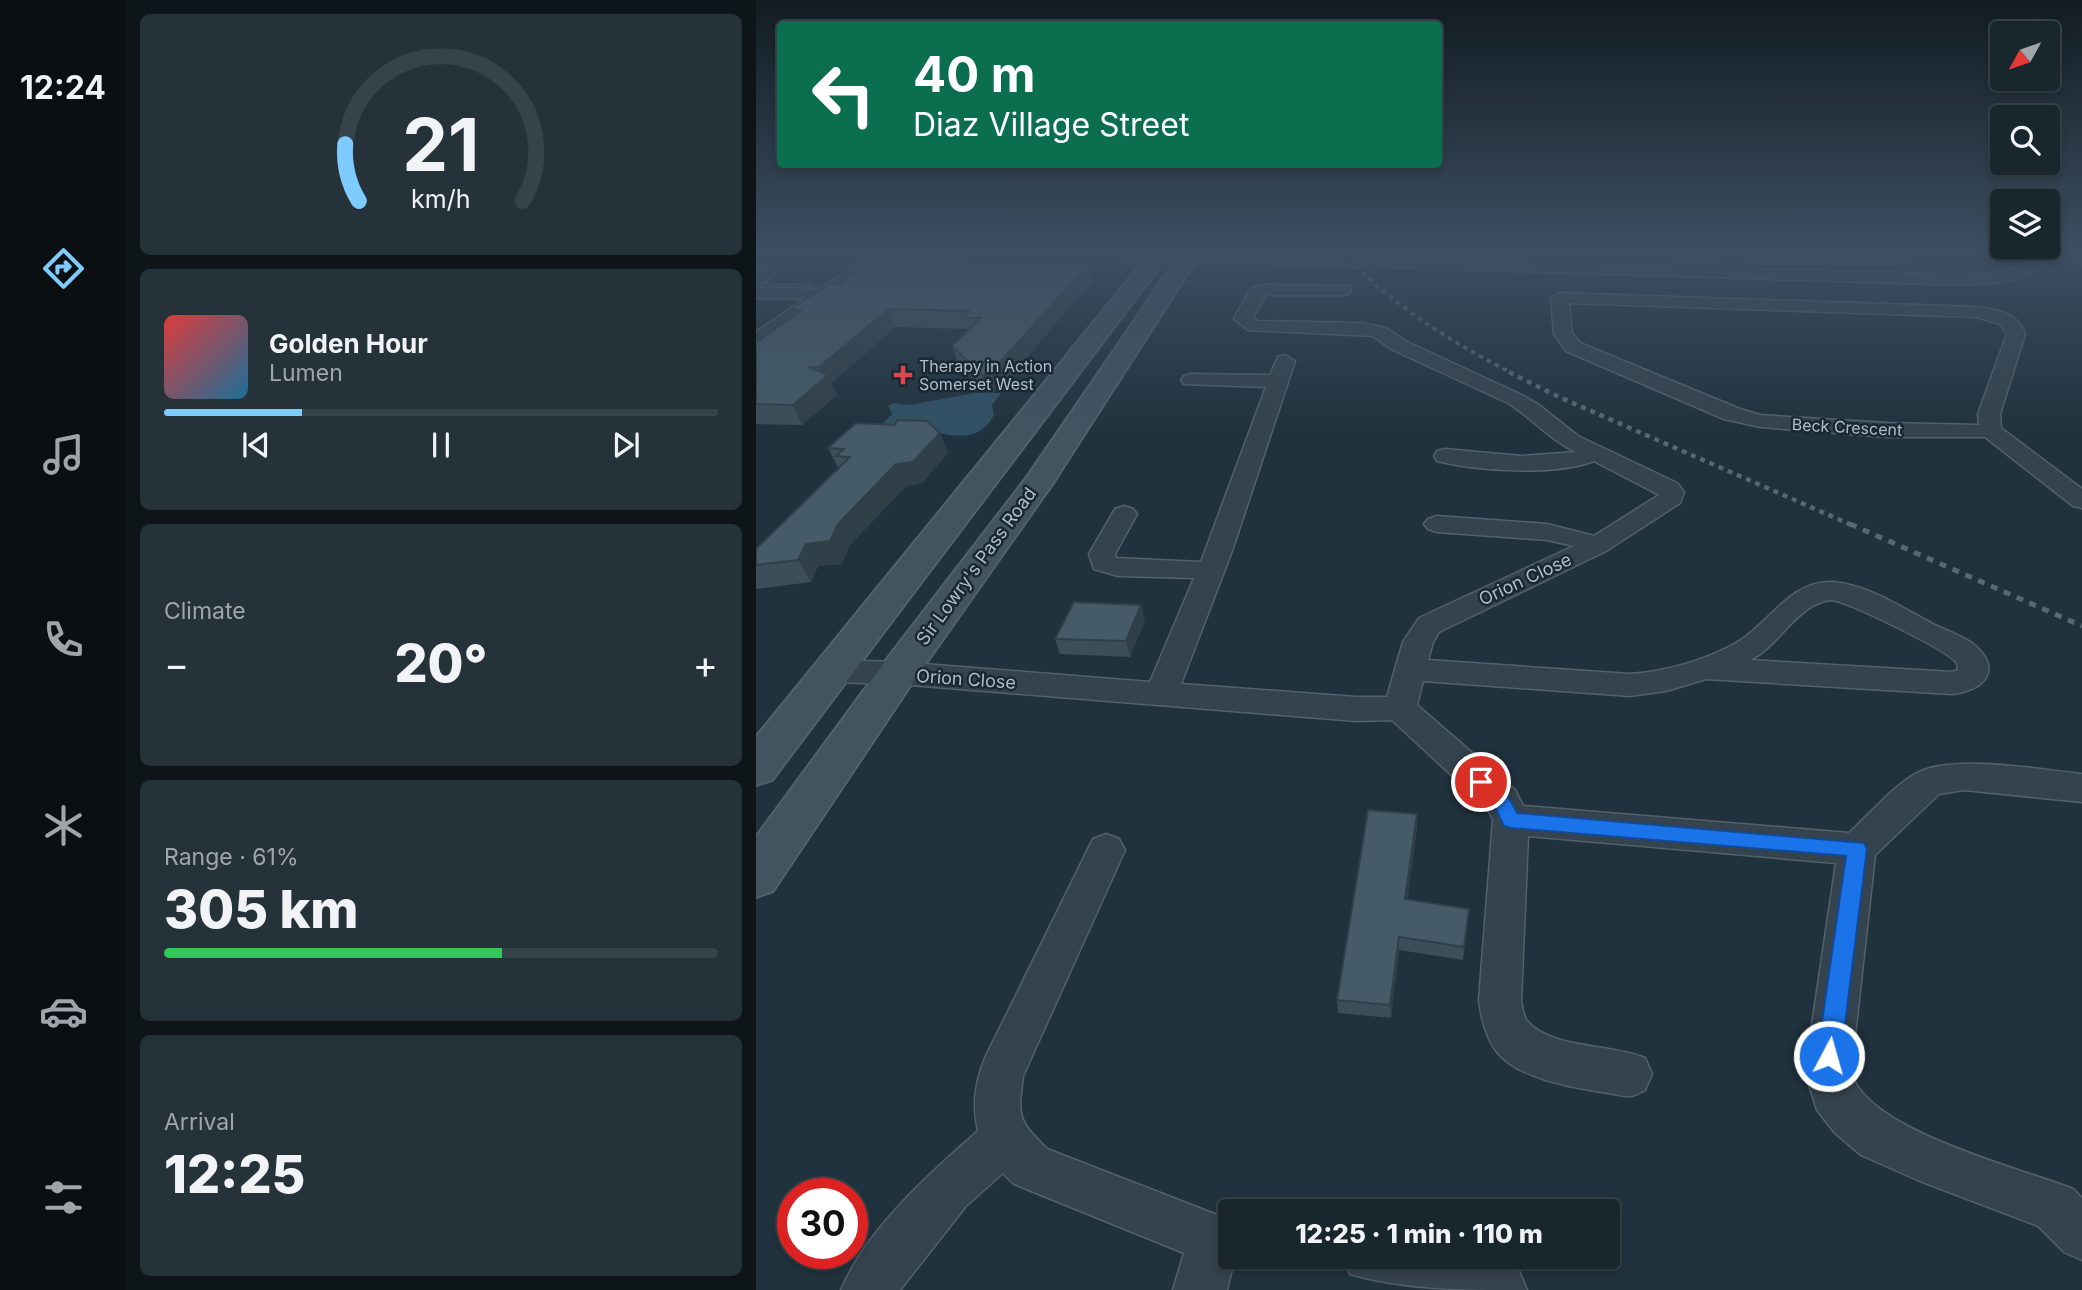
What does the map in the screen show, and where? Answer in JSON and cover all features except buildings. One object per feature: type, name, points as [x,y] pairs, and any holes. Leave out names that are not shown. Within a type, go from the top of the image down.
[{"type":"main road","points":[[756,768],[830,671],[1126,313]]},
{"type":"main road","name":"Sir Lowry's Pass Road","points":[[756,876],[898,673],[1038,483],[1140,313]]},
{"type":"street","points":[[756,341],[796,313]]},
{"type":"street","name":"Orion Close","points":[[830,671],[898,673],[1356,709],[1400,708],[1422,634],[1437,619],[1511,588],[1597,545],[1672,495],[1668,488],[1570,441],[1532,409],[1515,399],[1398,345],[1379,332],[1363,328],[1254,326],[1243,319],[1246,313]]},
{"type":"street","name":"Beck Crescent","points":[[1561,313],[1563,334],[1573,347],[1732,414],[1786,424],[1959,432],[1990,430],[1989,414],[2016,334],[2013,325],[2007,320],[1981,313]]},
{"type":"street","points":[[1161,694],[1211,570],[1281,371],[1191,380]]},
{"type":"street","points":[[1990,430],[2082,501]]},
{"type":"street","points":[[1444,456],[1555,463],[1576,461],[1595,453]]},
{"type":"street","points":[[1124,514],[1102,554],[1103,563],[1118,568],[1211,570]]},
{"type":"street","points":[[1437,524],[1547,532],[1597,545]]},
{"type":"street","points":[[1410,669],[1630,685],[1662,683],[1751,647],[1810,595],[1824,590],[1846,594],[1955,646],[1971,659],[1974,674],[1970,679],[1952,683],[1704,668]]},
{"type":"street","points":[[1400,708],[1502,800],[1511,820],[1500,1000],[1503,1020],[1513,1038],[1529,1050],[1556,1059],[1629,1074]]},
{"type":"street","points":[[2082,788],[1964,777],[1942,778],[1927,784],[1857,849],[1828,1072],[1833,1094],[1852,1116],[1878,1138],[1920,1157],[2055,1207],[2082,1234]]},
{"type":"street","points":[[1511,820],[1857,849]]},
{"type":"street","points":[[1106,850],[1001,1074],[996,1109],[1004,1140],[1031,1167],[1218,1237]]},
{"type":"street","points":[[869,1290],[898,1248],[949,1189],[1004,1140]]},
{"type":"street","points":[[1200,1290],[1218,1248]]},
{"type":"street","points":[[1445,1269],[1500,1290]]},
{"type":"water","points":[[975,393],[1001,393],[992,405],[994,415],[988,424],[974,434],[950,435],[882,424],[892,414],[888,405],[909,405]]},
{"type":"railway","points":[[1412,313],[1466,348],[1512,373]]},
{"type":"railway","points":[[1509,372],[1559,397],[1854,526]]},
{"type":"railway","points":[[1850,524],[2082,626]]},
{"type":"place","name":"Therapy in Action Somerset West","points":[[903,375]]},
{"type":"route","points":[[1481,782],[1502,800],[1511,820],[1857,849],[1829,1056]]}]
